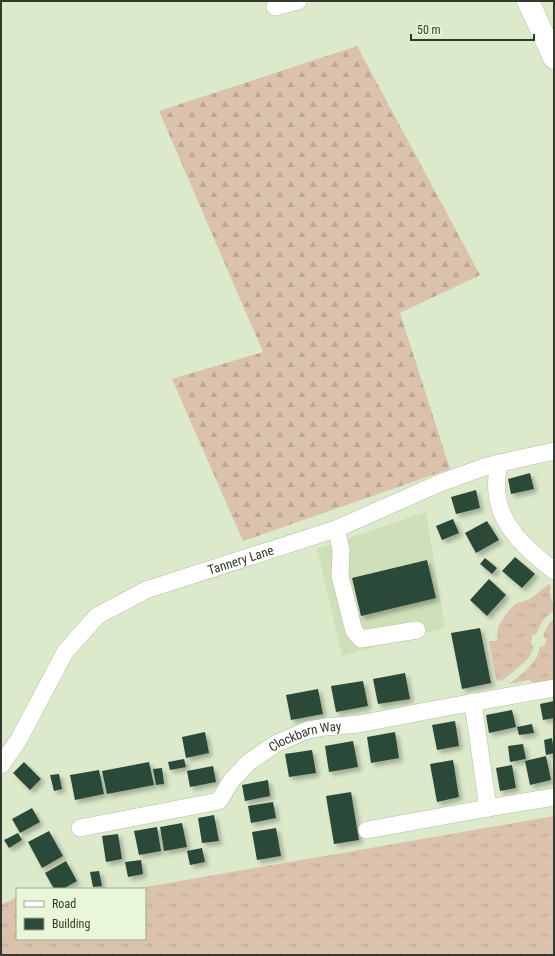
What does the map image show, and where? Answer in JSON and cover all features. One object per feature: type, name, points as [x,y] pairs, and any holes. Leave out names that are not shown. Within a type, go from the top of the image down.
[{"type":"main road","points":[[528,1],[554,58]]},
{"type":"street","points":[[275,7],[298,1]]},
{"type":"street","name":"Tannery Lane","points":[[1,765],[18,741],[65,652],[97,616],[146,590],[336,529],[440,483],[487,466],[554,451]]},
{"type":"street","points":[[499,464],[495,487],[504,518],[522,543],[536,557],[554,571]]},
{"type":"street","points":[[336,529],[341,549],[340,576],[354,631],[361,639],[417,630]]},
{"type":"street","name":"Clockbarn Way","points":[[80,828],[219,801],[234,777],[249,762],[277,743],[308,730],[331,726],[359,724],[554,688]]},
{"type":"street","points":[[473,702],[488,808]]},
{"type":"street","points":[[367,830],[554,797]]},
{"type":"shaded area","points":[[426,512],[445,628],[342,656],[317,549]]},
{"type":"green space","points":[[357,46],[480,275],[400,313],[450,469],[243,541],[172,379],[263,352],[159,111]]},
{"type":"green space","points":[[549,584],[551,586],[550,594],[554,610],[543,620],[536,634],[532,636],[531,644],[534,647],[528,659],[502,681],[496,680],[489,641],[497,641],[498,627],[515,604],[530,599]]},
{"type":"green space","points":[[554,618],[554,681],[537,684],[529,680],[509,684],[532,664],[540,647],[545,645],[546,640],[543,635],[548,625]]},
{"type":"green space","points":[[554,816],[554,955],[1,955],[1,905],[16,898],[16,940],[146,940],[146,888],[140,888]]},
{"type":"building","points":[[530,473],[534,489],[511,494],[508,479]]},
{"type":"building","points":[[476,490],[480,508],[456,514],[451,497]]},
{"type":"building","points":[[453,519],[459,533],[442,540],[436,526]]},
{"type":"building","points":[[487,521],[499,540],[476,553],[465,533]]},
{"type":"building","points":[[515,557],[535,574],[522,588],[502,571]]},
{"type":"building","points":[[485,558],[497,568],[492,574],[480,564]]},
{"type":"building","points":[[427,560],[436,598],[361,616],[352,578]]},
{"type":"building","points":[[489,579],[506,595],[487,616],[470,600]]},
{"type":"building","points":[[480,628],[491,683],[462,689],[451,633]]},
{"type":"building","points":[[405,673],[410,699],[378,704],[373,679]]},
{"type":"building","points":[[363,681],[368,706],[336,712],[331,686]]},
{"type":"building","points":[[318,689],[323,714],[291,720],[286,695]]},
{"type":"building","points":[[554,701],[554,718],[543,720],[540,704]]},
{"type":"building","points":[[512,710],[516,727],[489,733],[486,715]]},
{"type":"building","points":[[455,721],[459,746],[437,750],[432,725]]},
{"type":"building","points":[[532,724],[534,733],[519,735],[517,727]]},
{"type":"building","points":[[205,732],[209,753],[186,758],[182,737]]},
{"type":"building","points":[[395,732],[399,758],[371,763],[367,737]]},
{"type":"building","points":[[552,738],[554,753],[546,755],[544,740]]},
{"type":"building","points":[[353,741],[358,767],[329,772],[325,746]]},
{"type":"building","points":[[523,744],[526,759],[510,762],[508,746]]},
{"type":"building","points":[[312,750],[316,773],[289,777],[285,754]]},
{"type":"building","points":[[546,756],[551,780],[530,785],[525,761]]},
{"type":"building","points":[[184,759],[186,767],[170,770],[168,762]]},
{"type":"building","points":[[453,760],[459,797],[437,802],[430,764]]},
{"type":"building","points":[[24,762],[41,779],[30,790],[13,773]]},
{"type":"building","points":[[149,762],[154,785],[107,794],[102,771]]},
{"type":"building","points":[[512,765],[516,788],[500,791],[496,768]]},
{"type":"building","points":[[213,766],[216,782],[190,787],[187,771]]},
{"type":"building","points":[[162,768],[164,784],[156,785],[153,769]]},
{"type":"building","points":[[99,770],[104,794],[75,800],[70,775]]},
{"type":"building","points":[[59,774],[62,789],[54,791],[50,775]]},
{"type":"building","points":[[268,780],[270,796],[245,801],[242,785]]},
{"type":"building","points":[[351,792],[359,840],[334,844],[326,796]]},
{"type":"building","points":[[273,802],[276,818],[251,823],[248,806]]},
{"type":"building","points":[[32,808],[40,822],[20,833],[12,819]]},
{"type":"building","points":[[214,815],[219,841],[202,843],[198,818]]},
{"type":"building","points":[[182,823],[187,847],[164,851],[160,827]]},
{"type":"building","points":[[157,827],[161,851],[139,855],[134,831]]},
{"type":"building","points":[[276,828],[281,856],[257,860],[252,832]]},
{"type":"building","points":[[49,831],[63,856],[42,868],[28,842]]},
{"type":"building","points":[[18,833],[22,840],[9,848],[4,840]]},
{"type":"building","points":[[118,834],[122,859],[106,862],[102,836]]},
{"type":"building","points":[[202,848],[205,862],[190,865],[187,851]]},
{"type":"building","points":[[141,860],[143,874],[128,877],[125,862]]},
{"type":"building","points":[[66,861],[77,881],[65,888],[53,888],[45,873]]},
{"type":"building","points":[[99,871],[102,886],[93,887],[90,872]]}]
